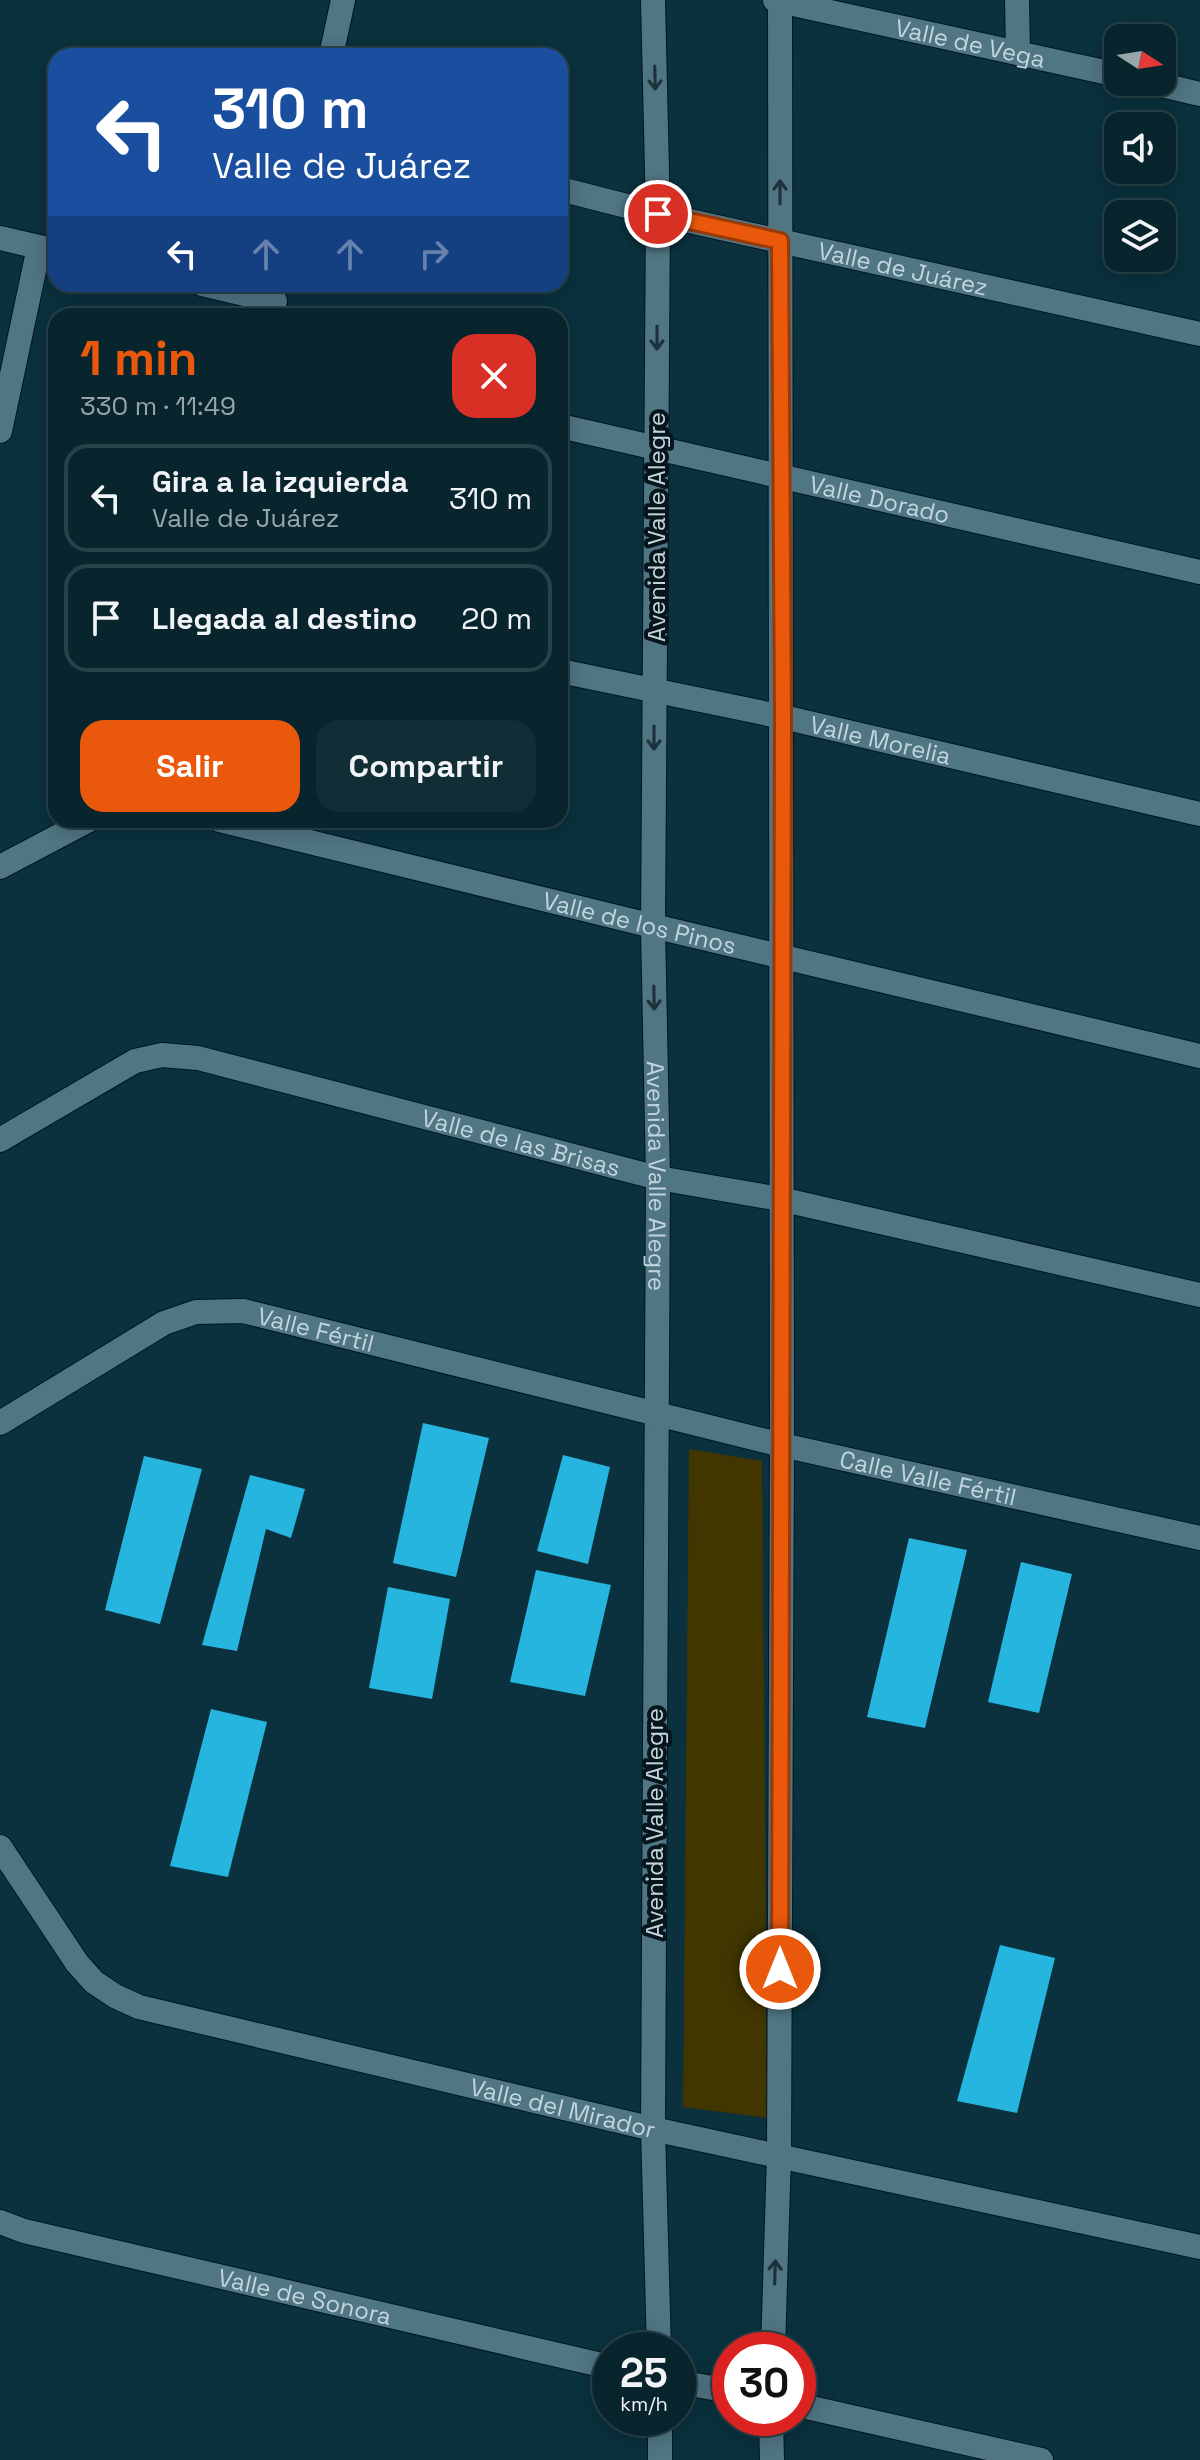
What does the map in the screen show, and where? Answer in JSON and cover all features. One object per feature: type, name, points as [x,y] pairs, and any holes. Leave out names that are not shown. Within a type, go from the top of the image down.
[{"type":"street","points":[[333,48],[343,0]]},
{"type":"street","name":"Avenida Valle Alegre","points":[[653,0],[658,214],[653,926],[658,1178],[653,2129],[659,2332]]},
{"type":"street","points":[[774,2332],[779,2154],[782,1445],[780,957],[783,717],[778,0]]},
{"type":"street","name":"Valle de Vega","points":[[778,0],[1104,72]]},
{"type":"street","points":[[1017,0],[1018,52]]},
{"type":"street","points":[[1176,88],[1200,94]]},
{"type":"street","name":"Valle de Juárez","points":[[568,191],[658,214],[1200,334]]},
{"type":"street","points":[[0,238],[47,249],[0,431]]},
{"type":"street","points":[[238,292],[275,300]]},
{"type":"street","name":"Valle Dorado","points":[[568,428],[1200,572]]},
{"type":"street","name":"Valle Morelia","points":[[568,673],[783,717],[1200,814]]},
{"type":"street","points":[[0,867],[74,828]]},
{"type":"street","name":"Valle de los Pinos","points":[[253,828],[1200,1056]]},
{"type":"street","name":"Valle de las Brisas","points":[[0,1140],[135,1061],[162,1055],[198,1058],[658,1178],[780,1199],[1200,1295]]},
{"type":"street","name":"Valle Fértil","points":[[0,1423],[164,1323],[196,1312],[215,1310],[243,1311],[655,1414]]},
{"type":"street","name":"Calle Valle Fértil","points":[[655,1414],[1200,1538]]},
{"type":"street","name":"Valle del Mirador","points":[[0,1847],[77,1963],[94,1982],[139,2007],[653,2129],[1200,2247]]},
{"type":"street","name":"Valle de Sonora","points":[[0,2222],[24,2231],[592,2363]]},
{"type":"street","points":[[816,2409],[1041,2460]]},
{"type":"street","points":[[660,2436],[660,2460]]},
{"type":"street","points":[[771,2436],[772,2460]]},
{"type":"shaded area","points":[[689,1449],[762,1461],[767,2118],[683,2107]]},
{"type":"building","points":[[423,1423],[489,1438],[456,1577],[393,1563]]},
{"type":"building","points":[[563,1455],[610,1467],[588,1564],[537,1551]]},
{"type":"building","points":[[144,1456],[202,1469],[160,1624],[105,1610]]},
{"type":"building","points":[[250,1475],[305,1489],[291,1538],[266,1529],[237,1651],[202,1645]]},
{"type":"building","points":[[909,1538],[967,1550],[925,1728],[867,1717]]},
{"type":"building","points":[[1021,1562],[1072,1574],[1039,1713],[988,1702]]},
{"type":"building","points":[[536,1570],[611,1585],[585,1696],[510,1682]]},
{"type":"building","points":[[388,1587],[450,1599],[432,1699],[369,1688]]},
{"type":"building","points":[[211,1709],[267,1722],[228,1877],[170,1866]]},
{"type":"building","points":[[1000,1945],[1055,1958],[1017,2113],[957,2101]]},
{"type":"route","points":[[658,214],[780,241],[783,717],[780,957],[780,1969]]}]
